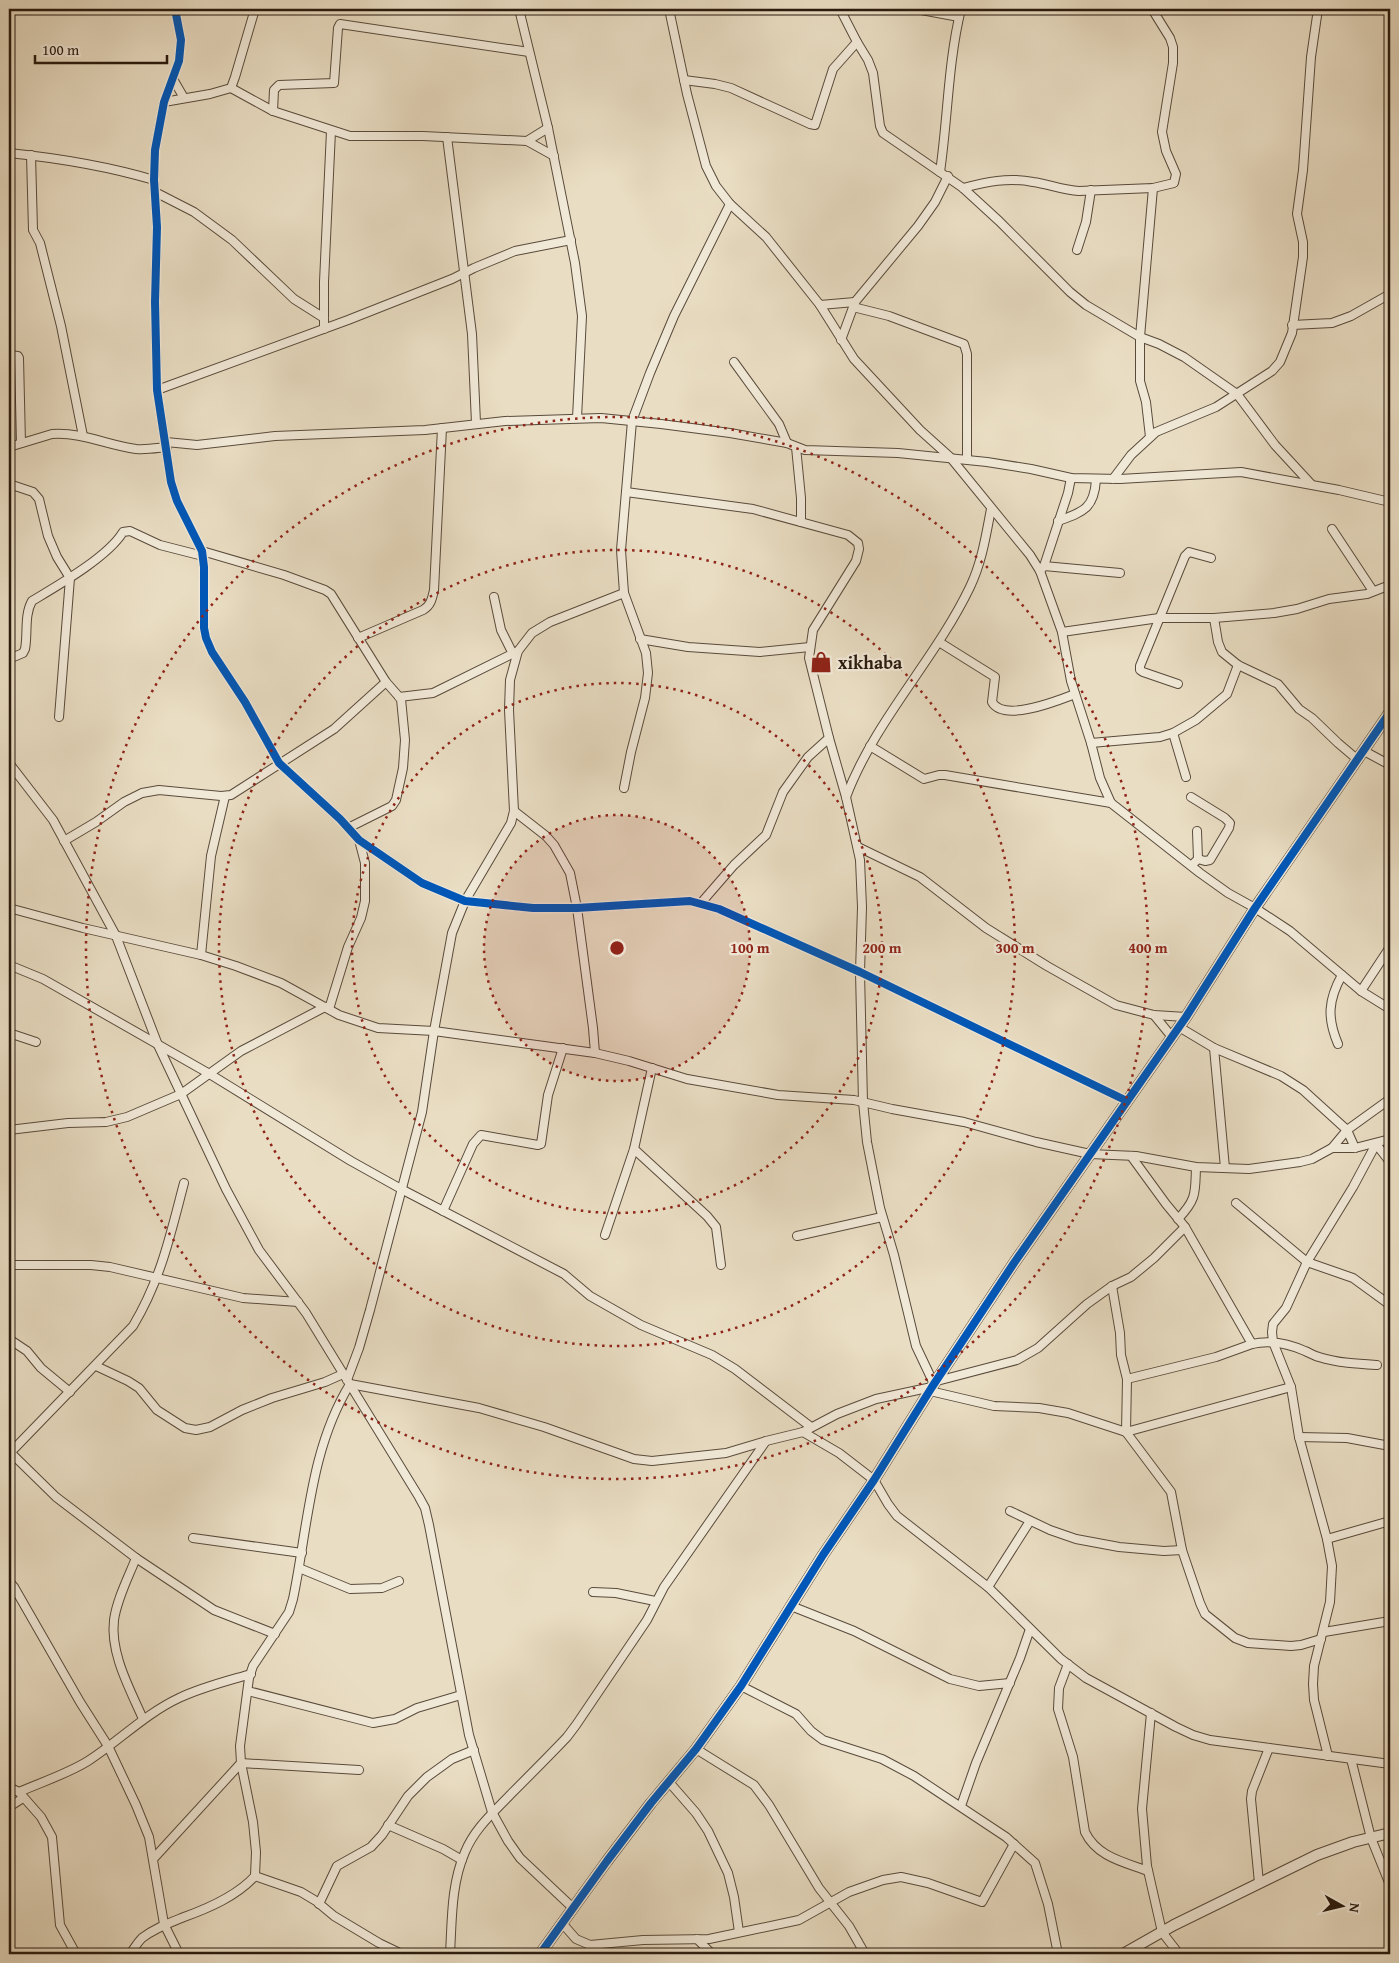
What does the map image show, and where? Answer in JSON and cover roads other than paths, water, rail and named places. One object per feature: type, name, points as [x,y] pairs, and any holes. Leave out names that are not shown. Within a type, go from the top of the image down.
[{"type":"street","points":[[175,9],[181,40],[180,61],[164,102],[157,137],[154,180],[157,226],[155,302],[157,390],[167,444],[171,482],[177,501],[203,553],[206,638],[279,763],[359,840],[422,882],[465,901],[533,908],[577,908],[690,901],[701,903],[860,972],[1127,1100]]},
{"type":"street","points":[[231,88],[236,77],[255,9]]},
{"type":"street","points":[[670,9],[684,80],[706,166],[716,186],[730,204],[766,237],[820,305],[854,360],[920,430],[950,457],[1042,569],[1062,632],[1071,681],[1100,778],[1111,803],[1191,866],[1228,893],[1255,908],[1290,932],[1361,991],[1390,1009]]},
{"type":"street","points":[[840,9],[868,60],[873,73],[882,133],[948,176],[999,221],[1070,292],[1086,305],[1140,336],[1184,357],[1237,394],[1275,445],[1311,484]]},
{"type":"street","points":[[916,9],[959,17]]},
{"type":"street","points":[[940,172],[945,139],[949,81],[961,9]]},
{"type":"street","points":[[962,188],[1010,179],[1034,182],[1068,190],[1153,188],[1174,183],[1176,177],[1166,151],[1162,132],[1173,63],[1173,47],[1170,38],[1152,9]]},
{"type":"street","points":[[1113,479],[1131,455],[1156,432],[1216,407],[1272,370],[1280,362],[1292,333],[1303,257],[1303,242],[1297,214],[1303,170],[1311,57],[1318,9]]},
{"type":"street","points":[[517,10],[548,128],[571,240],[582,316],[577,418]]},
{"type":"street","points":[[273,111],[274,90],[279,85],[334,83],[338,28],[340,24],[529,52]]},
{"type":"street","points":[[684,80],[731,88],[816,125],[833,69],[857,42]]},
{"type":"street","points":[[173,79],[184,98]]},
{"type":"street","points":[[164,102],[210,94],[231,88],[273,111],[350,136],[447,137],[527,141],[554,156]]},
{"type":"street","points":[[527,141],[548,128]]},
{"type":"street","points":[[324,329],[331,131]]},
{"type":"street","points":[[447,137],[472,334],[476,423]]},
{"type":"street","points":[[9,153],[31,155],[154,180]]},
{"type":"street","points":[[31,155],[33,230],[40,243],[61,326],[82,436]]},
{"type":"street","points":[[841,340],[854,304],[918,226],[948,176]]},
{"type":"street","points":[[1150,437],[1146,402],[1140,381],[1140,336],[1153,188]]},
{"type":"street","points":[[1077,250],[1086,222],[1091,190]]},
{"type":"street","points":[[155,192],[194,212],[246,252],[294,299],[324,318]]},
{"type":"street","points":[[624,788],[645,698],[648,673],[646,652],[624,593],[621,550],[632,421],[674,316],[730,204]]},
{"type":"street","points":[[157,390],[324,329],[515,251],[571,240]]},
{"type":"street","points":[[1292,325],[1332,322],[1351,316],[1390,294]]},
{"type":"street","points":[[820,305],[854,304],[964,344],[967,354],[967,459]]},
{"type":"street","points":[[9,355],[18,356],[19,358],[21,443]]},
{"type":"street","points":[[734,362],[779,424],[787,443]]},
{"type":"street","points":[[9,447],[52,434],[71,433],[138,449],[167,444],[196,445],[275,436],[392,432],[476,423],[577,418],[632,421],[720,432],[787,443],[796,447],[826,452],[898,453],[967,459],[1031,469],[1071,478],[1096,480],[1241,472],[1311,484],[1390,502]]},
{"type":"street","points":[[358,638],[423,610],[432,601],[442,428]]},
{"type":"street","points":[[796,447],[801,498],[801,522]]},
{"type":"street","points":[[1042,569],[1068,493],[1071,478]]},
{"type":"street","points":[[1058,521],[1084,510],[1090,504],[1094,498],[1096,480]]},
{"type":"street","points":[[9,484],[32,492],[39,498],[48,536],[57,557],[70,578],[59,717]]},
{"type":"street","points":[[626,492],[753,510],[848,534],[856,539],[859,549],[856,561],[813,630],[810,647],[810,665],[858,847],[862,907],[860,972],[863,1102],[868,1142],[882,1217],[894,1255],[916,1346],[933,1386],[994,1406],[1039,1408],[1068,1413],[1126,1432],[1170,1492],[1182,1550],[1205,1614],[1235,1638],[1259,1645],[1301,1645],[1322,1636],[1390,1621]]},
{"type":"street","points":[[846,797],[870,746],[949,627],[971,585],[983,548],[991,509]]},
{"type":"street","points":[[1332,529],[1355,567],[1373,591]]},
{"type":"street","points":[[9,659],[23,653],[25,649],[29,607],[32,602],[70,578],[118,540],[122,532],[126,531],[141,535],[160,545],[203,553],[284,575],[324,590],[334,598],[386,682],[399,697],[405,740],[398,796],[392,806],[348,828]]},
{"type":"street","points":[[1178,684],[1140,670],[1140,666],[1188,552],[1210,558]]},
{"type":"street","points":[[1042,569],[1120,573]]},
{"type":"street","points":[[1062,632],[1159,618],[1214,618],[1297,609],[1330,599],[1359,596],[1390,585]]},
{"type":"street","points":[[399,697],[434,693],[516,653],[532,633],[550,622],[624,593]]},
{"type":"street","points":[[130,1954],[141,1940],[164,1924],[185,1917],[238,1892],[255,1876],[256,1852],[253,1822],[241,1763],[240,1746],[251,1674],[253,1666],[289,1612],[293,1599],[315,1475],[325,1437],[359,1348],[422,1112],[434,1031],[452,934],[465,901],[504,837],[511,823],[514,811],[509,710],[510,680],[516,653],[501,630],[494,597]]},
{"type":"street","points":[[1214,618],[1218,642],[1222,652],[1238,666],[1278,684],[1299,709],[1312,718],[1338,743],[1361,756],[1390,764]]},
{"type":"street","points":[[640,639],[688,647],[760,652],[810,647]]},
{"type":"street","points":[[939,642],[995,677],[992,702],[997,707],[1018,711],[1026,710],[1076,694]]},
{"type":"street","points":[[1091,743],[1160,737],[1173,733],[1196,720],[1227,694],[1238,666]]},
{"type":"street","points":[[64,840],[96,822],[124,802],[142,793],[159,790],[225,796],[243,788],[334,729],[386,682]]},
{"type":"street","points":[[545,1952],[573,1908],[696,1749],[741,1686],[823,1555],[874,1480],[1014,1263],[1186,1017],[1255,908],[1390,712]]},
{"type":"street","points":[[1173,733],[1186,777]]},
{"type":"street","points":[[701,903],[734,865],[766,835],[783,792],[808,757],[829,738]]},
{"type":"street","points":[[870,746],[924,779],[940,774],[1111,803]]},
{"type":"street","points":[[9,763],[53,820],[116,936],[158,1045],[226,1189],[260,1250],[298,1302],[425,1508],[469,1735],[492,1812],[520,1858],[573,1908]]},
{"type":"street","points":[[840,778],[855,775]]},
{"type":"street","points":[[201,955],[212,856],[225,796]]},
{"type":"street","points":[[1191,797],[1230,822],[1229,828],[1210,860],[1198,859]]},
{"type":"street","points":[[514,811],[546,836],[554,845],[570,873],[577,908],[595,1053]]},
{"type":"street","points":[[1191,866],[1198,859],[1197,831]]},
{"type":"street","points":[[9,1130],[68,1123],[106,1122],[127,1117],[181,1094],[241,1051],[327,1008],[348,947],[361,918],[365,901],[365,863],[359,840]]},
{"type":"street","points":[[858,847],[920,877],[986,928],[1116,1005],[1154,1015],[1186,1017]]},
{"type":"street","points":[[9,908],[116,936],[201,955],[236,966],[281,983],[348,1018],[378,1028],[434,1031],[595,1053],[687,1079],[735,1089],[778,1095],[845,1099],[863,1102],[964,1122],[1036,1142],[1090,1154],[1132,1156],[1196,1167],[1249,1169],[1300,1162],[1332,1148],[1347,1130],[1390,1099]]},
{"type":"street","points":[[1361,991],[1390,947]]},
{"type":"street","points":[[9,965],[43,979],[208,1073],[351,1161],[402,1190],[564,1274],[590,1296],[642,1325],[712,1355],[735,1369],[811,1427]]},
{"type":"street","points":[[1338,1044],[1330,1017],[1331,1000],[1342,975]]},
{"type":"street","points":[[1154,1015],[1172,1036]]},
{"type":"street","points":[[1179,1027],[1214,1048],[1294,1083],[1330,1112],[1347,1130],[1355,1148]]},
{"type":"street","points":[[9,1033],[36,1042]]},
{"type":"street","points":[[443,1211],[473,1144],[481,1135],[541,1144],[548,1095],[563,1048]]},
{"type":"street","points":[[1214,1048],[1224,1168]]},
{"type":"street","points":[[604,1236],[634,1149],[652,1068]]},
{"type":"street","points":[[1332,1148],[1355,1148],[1390,1139]]},
{"type":"street","points":[[1376,1144],[1390,1162]]},
{"type":"street","points":[[1328,1756],[1314,1700],[1314,1666],[1330,1602],[1332,1566],[1327,1539],[1299,1437],[1291,1387],[1273,1342],[1272,1332],[1273,1324],[1286,1308],[1307,1262],[1376,1144]]},
{"type":"street","points":[[634,1149],[707,1216],[716,1227],[721,1266]]},
{"type":"street","points":[[1132,1156],[1185,1227],[1252,1344]]},
{"type":"street","points":[[1178,1219],[1190,1207],[1195,1193],[1196,1167]]},
{"type":"street","points":[[184,1183],[158,1278],[133,1326],[9,1453],[56,1497],[136,1558],[214,1610],[275,1634]]},
{"type":"street","points":[[1236,1203],[1307,1262],[1353,1278],[1390,1305]]},
{"type":"street","points":[[797,1236],[882,1217]]},
{"type":"street","points":[[96,1366],[128,1380],[139,1388],[157,1410],[185,1428],[196,1430],[210,1428],[242,1410],[272,1398],[325,1382],[347,1379],[479,1408],[544,1426],[634,1460],[718,1455],[766,1440],[803,1432],[857,1405],[933,1386],[1017,1360],[1038,1348],[1087,1304],[1112,1286],[1131,1277],[1154,1258],[1185,1227]]},
{"type":"street","points":[[9,1265],[91,1265],[110,1267],[243,1298],[298,1302]]},
{"type":"street","points":[[1112,1286],[1120,1333],[1121,1355],[1127,1379],[1126,1432]]},
{"type":"street","points":[[9,1339],[27,1352],[41,1368],[70,1392]]},
{"type":"street","points":[[1127,1379],[1216,1357],[1260,1342],[1273,1342],[1304,1350],[1318,1357],[1343,1362],[1377,1365]]},
{"type":"street","points":[[1126,1432],[1291,1387]]},
{"type":"street","points":[[803,1432],[839,1453],[874,1480],[897,1516],[988,1587],[1030,1629],[1086,1678],[1193,1735],[1269,1748],[1390,1764]]},
{"type":"street","points":[[1299,1437],[1348,1438],[1390,1446]]},
{"type":"street","points":[[450,1954],[452,1908],[456,1880],[471,1838],[492,1812],[567,1737],[647,1620],[664,1587],[766,1440]]},
{"type":"street","points":[[1010,1511],[1030,1521],[1092,1542],[1119,1547],[1182,1550]]},
{"type":"street","points":[[988,1587],[1030,1521]]},
{"type":"street","points":[[1327,1539],[1390,1521]]},
{"type":"street","points":[[192,1538],[302,1553]]},
{"type":"street","points":[[136,1558],[117,1609],[114,1620],[114,1638],[119,1662],[143,1720]]},
{"type":"street","points":[[300,1568],[350,1588],[382,1588],[399,1581]]},
{"type":"street","points":[[9,1581],[75,1694],[108,1746],[136,1805],[149,1837],[154,1858],[164,1924],[179,1954]]},
{"type":"street","points":[[593,1592],[616,1593],[655,1602]]},
{"type":"street","points":[[791,1606],[854,1631],[950,1679],[979,1686],[1010,1683]]},
{"type":"street","points":[[961,1806],[976,1763],[1010,1683],[1030,1629]]},
{"type":"street","points":[[1068,1664],[1059,1688],[1058,1708],[1073,1757],[1085,1832],[1089,1841],[1096,1848],[1108,1855],[1148,1871]]},
{"type":"street","points":[[9,1807],[21,1795],[88,1760],[143,1720],[178,1698],[206,1687],[251,1674]]},
{"type":"street","points":[[741,1686],[796,1714],[811,1731],[823,1740],[882,1759],[914,1776],[961,1806],[1014,1844],[1035,1863],[1048,1904],[1058,1954]]},
{"type":"street","points":[[248,1691],[373,1723],[394,1718],[417,1708],[461,1695]]},
{"type":"street","points":[[1151,1713],[1142,1810],[1148,1871],[1162,1932],[1179,1954]]},
{"type":"street","points":[[1260,1883],[1251,1799],[1252,1791],[1269,1748]]},
{"type":"street","points":[[696,1749],[754,1784],[769,1805],[810,1874],[830,1902],[841,1913],[865,1954]]},
{"type":"street","points":[[319,1904],[337,1866],[371,1847],[408,1796],[427,1777],[452,1759],[474,1750]]},
{"type":"street","points":[[1351,1760],[1371,1838],[1390,1885]]},
{"type":"street","points":[[154,1858],[241,1763]]},
{"type":"street","points":[[241,1763],[359,1770]]},
{"type":"street","points":[[669,1782],[704,1825],[728,1873],[739,1932]]},
{"type":"street","points":[[9,1787],[21,1795],[41,1817],[52,1837],[56,1864],[60,1924],[75,1954]]},
{"type":"street","points":[[388,1825],[443,1849],[462,1860]]},
{"type":"street","points":[[1122,1954],[1174,1924],[1317,1855],[1353,1842],[1390,1833]]},
{"type":"street","points":[[562,1923],[576,1939],[590,1945],[643,1940],[697,1940],[799,1920],[849,1892],[883,1880],[901,1877],[923,1882],[982,1902],[1014,1844]]},
{"type":"street","points":[[255,1876],[301,1892],[356,1930],[402,1954]]},
{"type":"street","points":[[697,1940],[712,1954]]},
{"type":"place","name":"xikhaba","points":[[821,662]]}]
